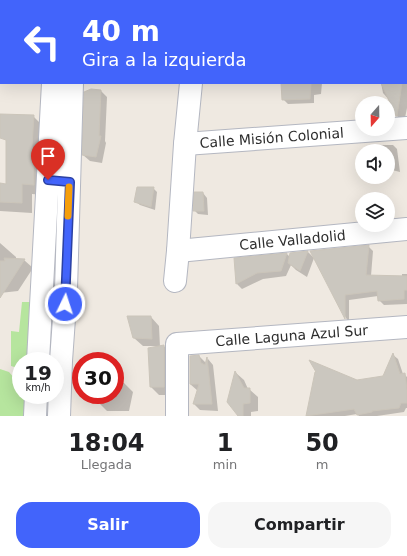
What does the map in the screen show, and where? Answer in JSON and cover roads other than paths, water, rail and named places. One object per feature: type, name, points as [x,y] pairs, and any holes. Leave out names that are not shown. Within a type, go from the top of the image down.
[{"type":"street","points":[[38,352],[53,84]]},
{"type":"street","points":[[59,416],[66,290],[72,84]]},
{"type":"street","points":[[175,281],[191,84]]},
{"type":"street","name":"Calle Misión Colonial","points":[[185,144],[407,128]]},
{"type":"street","points":[[48,180],[70,182]]},
{"type":"street","name":"Calle Valladolid","points":[[178,251],[407,229]]},
{"type":"street","name":"Calle Laguna Azul Sur","points":[[177,416],[177,344],[407,327]]},
{"type":"street","points":[[35,416],[36,404]]}]
